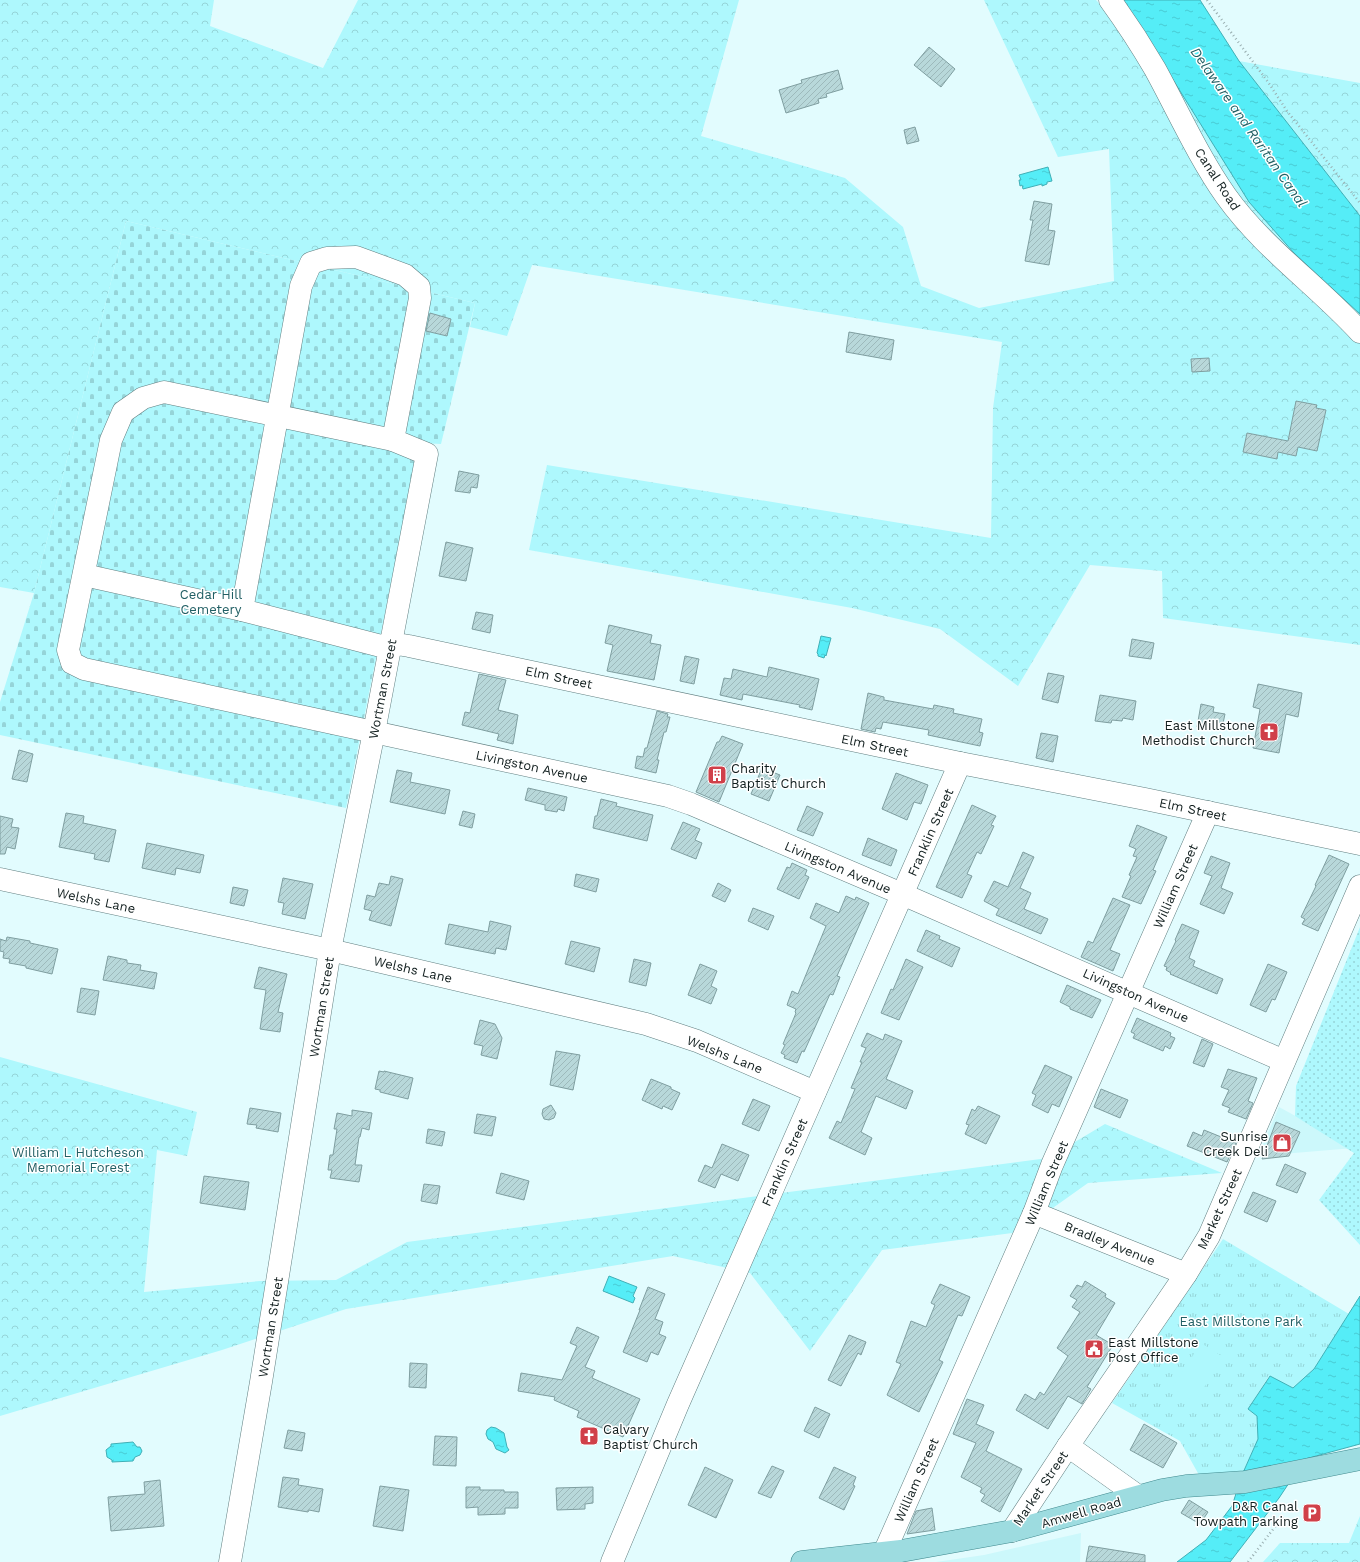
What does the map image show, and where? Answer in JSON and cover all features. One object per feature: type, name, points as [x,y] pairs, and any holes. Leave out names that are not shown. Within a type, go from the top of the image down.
[{"type":"main road","name":"Amwell Road","points":[[802,1562],[884,1553],[1012,1531],[1138,1496],[1186,1486],[1245,1482],[1360,1459]]},
{"type":"street","name":"Canal Road","points":[[1110,0],[1151,62],[1211,172],[1227,197],[1275,252],[1348,319],[1360,332]]},
{"type":"street","points":[[242,610],[301,286],[311,263],[327,258],[356,257],[406,275],[418,287],[420,298],[393,440]]},
{"type":"street","name":"Livingston Avenue","points":[[427,454],[393,440],[164,392],[143,398],[123,412],[112,440],[68,650],[72,663],[84,669],[668,796],[692,804],[902,894],[1284,1061]]},
{"type":"street","name":"Wortman Street","points":[[230,1562],[261,1382],[330,950],[374,732],[427,454]]},
{"type":"street","name":"Elm Street","points":[[84,575],[242,610],[381,646],[391,643],[531,671],[960,763],[1145,798],[1360,844]]},
{"type":"street","name":"Franklin Street","points":[[612,1562],[655,1458],[960,763]]},
{"type":"street","name":"William Street","points":[[884,1553],[1034,1213],[1052,1165],[1208,812]]},
{"type":"street","name":"Welshs Lane","points":[[0,880],[330,950],[646,1024],[697,1041],[815,1092]]},
{"type":"street","name":"Market Street","points":[[1012,1531],[1068,1446],[1186,1274],[1209,1236],[1360,886]]},
{"type":"street","name":"Bradley Avenue","points":[[1034,1213],[1186,1274]]},
{"type":"street","name":"Market Street","points":[[1068,1446],[1138,1496]]},
{"type":"path","points":[[1207,0],[1268,82],[1287,111],[1360,203]]},
{"type":"path","points":[[1248,1562],[1284,1515]]},
{"type":"shaded area","points":[[1279,1107],[1354,1148],[1258,1156]]},
{"type":"shaded area","points":[[1081,1533],[1080,1562],[936,1562],[984,1555]]},
{"type":"green space","points":[[0,0],[214,0],[210,26],[323,68],[358,0],[739,0],[701,136],[845,178],[903,227],[921,286],[979,308],[1114,281],[1109,149],[1058,157],[984,0],[1096,0],[1112,17],[1144,33],[1294,253],[1360,314],[1360,645],[1163,618],[1162,571],[1090,565],[1018,686],[940,629],[852,608],[529,550],[547,465],[991,538],[993,408],[1002,342],[532,265],[507,336],[470,327],[475,303],[126,221],[34,593],[0,587]]},
{"type":"green space","points":[[1239,61],[1360,83],[1360,216],[1358,214]]},
{"type":"green space","name":"Cedar Hill Cemetery","points":[[126,221],[475,303],[441,444],[419,443],[346,808],[0,735],[0,702],[34,593]]},
{"type":"green space","points":[[1360,927],[1360,1245],[1319,1200],[1354,1153],[1295,1116],[1296,1086]]},
{"type":"green space","name":"William L Hutcheson Memorial Forest","points":[[0,1057],[197,1112],[187,1156],[157,1150],[144,1292],[260,1281],[336,1280],[407,1242],[1048,1158],[1105,1124],[1222,1173],[1088,1183],[1019,1232],[882,1250],[810,1351],[750,1273],[673,1256],[346,1309],[222,1350],[0,1416]]},
{"type":"green space","name":"East Millstone Park","points":[[1223,1239],[1349,1314],[1314,1369],[1293,1388],[1269,1376],[1248,1409],[1257,1416],[1258,1439],[1242,1475],[1199,1475],[1180,1441],[1112,1403]]},
{"type":"green space","points":[[1201,1343],[1223,1357],[1195,1402],[1172,1388]]},
{"type":"green space","points":[[1360,1516],[1360,1562],[1263,1562],[1280,1543],[1349,1543]]},
{"type":"water","name":"Delaware and Raritan Canal","points":[[1120,0],[1200,0],[1239,61],[1360,216],[1360,314],[1294,253],[1249,202],[1144,33]]},
{"type":"water","points":[[1048,167],[1052,181],[1047,182],[1047,184],[1042,186],[1042,184],[1023,189],[1022,185],[1020,186],[1019,180],[1021,180],[1019,175]]},
{"type":"water","points":[[821,636],[831,638],[826,656],[825,655],[824,658],[818,656],[817,653]]},
{"type":"water","points":[[609,1276],[637,1287],[633,1296],[635,1298],[633,1303],[603,1291]]},
{"type":"water","points":[[1360,1296],[1360,1444],[1305,1459],[1279,1498],[1230,1562],[1177,1562],[1206,1540],[1232,1506],[1242,1475],[1258,1439],[1257,1416],[1248,1409],[1270,1376],[1293,1388],[1314,1369]]},
{"type":"water","points":[[491,1427],[504,1433],[509,1450],[505,1453],[496,1449],[493,1442],[488,1439],[486,1434],[487,1430]]},
{"type":"water","points":[[133,1442],[137,1447],[140,1447],[142,1451],[133,1461],[112,1462],[112,1460],[107,1457],[106,1450],[111,1446],[111,1444]]},
{"type":"building","points":[[929,47],[955,69],[941,87],[914,65]]},
{"type":"building","points":[[838,70],[843,89],[826,94],[827,97],[818,99],[819,103],[786,113],[779,90],[802,83],[801,80]]},
{"type":"building","points":[[915,127],[919,141],[907,144],[904,130]]},
{"type":"building","points":[[1034,201],[1052,204],[1048,230],[1055,231],[1049,265],[1025,261],[1033,220],[1030,220]]},
{"type":"building","points":[[430,313],[451,319],[447,336],[426,331]]},
{"type":"building","points":[[849,332],[894,340],[891,360],[846,352]]},
{"type":"building","points":[[1209,358],[1210,371],[1192,372],[1191,359]]},
{"type":"building","points":[[1296,401],[1317,405],[1316,408],[1326,410],[1317,451],[1298,447],[1296,456],[1278,452],[1277,459],[1243,452],[1247,433],[1288,441]]},
{"type":"building","points":[[459,471],[479,475],[477,488],[471,487],[470,493],[455,491]]},
{"type":"building","points":[[446,542],[473,548],[466,581],[439,576]]},
{"type":"building","points":[[476,612],[493,615],[490,633],[472,629]]},
{"type":"building","points":[[609,625],[652,635],[650,643],[661,645],[654,680],[607,671],[613,645],[605,643]]},
{"type":"building","points":[[1132,639],[1154,643],[1151,659],[1129,656]]},
{"type":"building","points":[[685,656],[699,659],[694,684],[680,681]]},
{"type":"building","points":[[769,667],[819,679],[812,710],[799,707],[800,705],[743,694],[742,700],[720,695],[724,678],[731,679],[733,669],[767,677]]},
{"type":"building","points":[[1048,673],[1064,676],[1058,703],[1042,699]]},
{"type":"building","points":[[479,674],[506,680],[498,710],[518,715],[513,744],[497,740],[499,734],[462,725],[465,712],[470,713]]},
{"type":"building","name":"East Millstone Methodist Church","points":[[1258,684],[1302,693],[1298,717],[1286,714],[1279,753],[1253,748],[1260,709],[1253,707]]},
{"type":"building","points":[[868,693],[884,697],[884,700],[933,709],[934,705],[954,709],[953,713],[982,719],[979,732],[983,733],[980,746],[928,735],[929,730],[883,722],[881,729],[876,728],[875,732],[861,729]]},
{"type":"building","points":[[1100,695],[1136,701],[1133,720],[1123,718],[1122,721],[1112,720],[1111,723],[1095,721]]},
{"type":"building","points":[[1201,704],[1214,707],[1213,712],[1225,714],[1222,728],[1211,726],[1210,729],[1197,727]]},
{"type":"building","points":[[657,711],[668,714],[667,717],[670,717],[666,732],[664,732],[657,760],[659,760],[656,773],[635,768],[637,756],[643,757],[645,748],[647,748]]},
{"type":"building","points":[[1041,733],[1058,736],[1053,762],[1036,758]]},
{"type":"building","name":"Charity Baptist Church","points":[[722,736],[743,744],[719,802],[696,792],[717,742],[719,742]]},
{"type":"building","points":[[19,750],[33,754],[27,782],[12,779]]},
{"type":"building","points":[[762,768],[780,775],[769,801],[751,794]]},
{"type":"building","points":[[397,770],[412,773],[410,782],[450,790],[445,814],[390,802]]},
{"type":"building","points":[[896,773],[928,785],[921,804],[914,802],[907,820],[882,809]]},
{"type":"building","points":[[528,788],[567,797],[564,811],[558,809],[557,812],[545,810],[545,805],[525,800]]},
{"type":"building","points":[[601,799],[617,803],[616,806],[653,815],[647,841],[593,828],[595,816],[597,816]]},
{"type":"building","points":[[972,805],[996,816],[991,825],[994,826],[981,854],[977,852],[967,874],[972,876],[962,898],[936,887]]},
{"type":"building","points":[[807,806],[823,813],[813,836],[797,830]]},
{"type":"building","points":[[463,811],[475,814],[472,828],[459,825]]},
{"type":"building","points":[[66,813],[84,816],[83,823],[116,830],[109,862],[94,859],[95,854],[59,847]]},
{"type":"building","points":[[0,816],[13,819],[11,827],[19,828],[15,849],[7,847],[5,854],[0,854]]},
{"type":"building","points":[[683,822],[700,829],[695,840],[702,843],[696,859],[671,849]]},
{"type":"building","points":[[1137,825],[1167,837],[1153,870],[1156,871],[1141,904],[1122,897],[1137,857],[1133,856],[1136,849],[1129,846]]},
{"type":"building","points":[[868,838],[897,850],[891,866],[862,855]]},
{"type":"building","points":[[147,843],[204,855],[200,873],[176,868],[175,875],[142,868]]},
{"type":"building","points":[[1023,852],[1034,857],[1020,888],[1031,893],[1024,909],[1048,919],[1041,934],[996,915],[999,909],[984,901],[994,881],[1008,887]]},
{"type":"building","points":[[1329,855],[1349,864],[1318,931],[1302,924],[1305,919],[1301,917]]},
{"type":"building","points":[[1211,856],[1230,863],[1221,888],[1233,893],[1224,914],[1200,904],[1212,876],[1204,873]]},
{"type":"building","points":[[792,863],[807,870],[805,875],[809,877],[799,899],[777,889],[787,867],[790,868]]},
{"type":"building","points":[[576,874],[599,879],[596,892],[574,886]]},
{"type":"building","points":[[391,876],[403,879],[391,926],[369,920],[372,911],[364,909],[367,895],[375,897],[379,883],[389,885]]},
{"type":"building","points":[[283,878],[313,884],[305,919],[282,914],[284,903],[278,902]]},
{"type":"building","points":[[718,883],[731,890],[725,902],[712,896]]},
{"type":"building","points":[[233,887],[248,890],[244,906],[230,903]]},
{"type":"building","points":[[846,896],[855,900],[856,897],[869,903],[837,976],[840,977],[833,995],[830,994],[804,1052],[802,1051],[797,1063],[784,1058],[785,1055],[781,1053],[785,1045],[783,1044],[796,1013],[796,1009],[787,1005],[792,991],[798,994],[826,926],[810,918],[816,903],[839,913]]},
{"type":"building","points":[[1113,898],[1130,905],[1110,950],[1120,954],[1113,971],[1081,957],[1088,941],[1093,943]]},
{"type":"building","points":[[753,908],[774,916],[768,930],[748,921]]},
{"type":"building","points":[[490,921],[511,926],[506,950],[496,948],[495,954],[445,944],[449,924],[488,932]]},
{"type":"building","points":[[1182,924],[1199,931],[1189,958],[1195,961],[1193,966],[1223,979],[1217,994],[1170,974],[1171,973],[1166,970],[1167,967],[1164,966]]},
{"type":"building","points":[[926,930],[940,936],[939,939],[960,948],[952,967],[917,951]]},
{"type":"building","points":[[7,937],[30,941],[30,943],[58,949],[52,974],[26,968],[26,966],[9,963],[10,959],[3,958],[4,952],[0,951],[0,939],[6,941]]},
{"type":"building","points":[[571,941],[600,948],[594,972],[565,964]]},
{"type":"building","points":[[108,956],[127,960],[127,963],[141,965],[140,970],[157,973],[154,989],[103,980]]},
{"type":"building","points":[[634,959],[651,963],[646,986],[629,982]]},
{"type":"building","points":[[906,959],[923,967],[899,1020],[881,1013],[891,989],[893,990]]},
{"type":"building","points":[[700,964],[717,971],[711,986],[717,989],[711,1004],[688,995]]},
{"type":"building","points":[[1268,964],[1287,972],[1275,1000],[1272,999],[1266,1012],[1250,1005]]},
{"type":"building","points":[[259,967],[287,974],[278,1012],[283,1013],[280,1032],[260,1029],[266,990],[254,988]]},
{"type":"building","points":[[1067,985],[1101,1000],[1092,1018],[1070,1009],[1070,1007],[1060,1002]]},
{"type":"building","points":[[81,988],[99,991],[95,1015],[77,1012]]},
{"type":"building","points":[[1137,1018],[1171,1033],[1170,1036],[1175,1038],[1170,1049],[1165,1046],[1163,1051],[1133,1038],[1135,1034],[1131,1032]]},
{"type":"building","points":[[480,1020],[495,1024],[502,1038],[497,1059],[481,1055],[483,1046],[474,1044]]},
{"type":"building","points":[[867,1033],[883,1040],[885,1034],[902,1041],[886,1079],[913,1091],[906,1109],[876,1096],[861,1132],[872,1138],[865,1155],[829,1138],[837,1121],[841,1123],[855,1089],[851,1088],[862,1062],[860,1062],[866,1048],[861,1046]]},
{"type":"building","points":[[1202,1039],[1213,1044],[1204,1067],[1193,1063]]},
{"type":"building","points":[[556,1051],[580,1055],[573,1090],[550,1085]]},
{"type":"building","points":[[1045,1065],[1072,1077],[1059,1107],[1052,1104],[1048,1113],[1032,1105],[1036,1095],[1032,1093]]},
{"type":"building","points":[[1228,1069],[1257,1078],[1248,1101],[1253,1103],[1246,1119],[1228,1112],[1230,1108],[1222,1105],[1229,1090],[1221,1087]]},
{"type":"building","points":[[379,1071],[413,1078],[408,1099],[380,1092],[380,1090],[375,1089]]},
{"type":"building","points":[[651,1079],[671,1087],[671,1089],[680,1093],[672,1110],[663,1106],[662,1109],[642,1100]]},
{"type":"building","points":[[1101,1089],[1128,1100],[1120,1118],[1094,1107]]},
{"type":"building","points":[[753,1099],[770,1106],[759,1131],[742,1124]]},
{"type":"building","points":[[551,1105],[556,1113],[554,1118],[549,1120],[544,1119],[542,1114],[543,1109]]},
{"type":"building","points":[[978,1106],[1000,1116],[986,1144],[965,1134],[969,1125],[966,1124],[972,1109],[975,1111]]},
{"type":"building","points":[[250,1108],[281,1113],[278,1132],[256,1128],[257,1125],[247,1124]]},
{"type":"building","points":[[352,1110],[372,1113],[369,1130],[362,1128],[359,1137],[355,1165],[362,1165],[359,1182],[330,1178],[332,1170],[328,1170],[330,1155],[333,1155],[337,1129],[334,1129],[337,1113],[352,1116]]},
{"type":"building","points":[[477,1114],[496,1117],[492,1136],[474,1133]]},
{"type":"building","name":"Sunrise Creek Deli","points":[[1276,1122],[1300,1132],[1289,1156],[1262,1159]]},
{"type":"building","points":[[428,1129],[445,1132],[442,1146],[426,1143]]},
{"type":"building","points":[[1204,1130],[1236,1143],[1227,1162],[1187,1146],[1193,1132],[1202,1136]]},
{"type":"building","points":[[722,1144],[749,1155],[738,1181],[721,1174],[715,1188],[698,1181],[705,1165],[712,1168]]},
{"type":"building","points":[[1285,1164],[1306,1173],[1297,1193],[1276,1185]]},
{"type":"building","points":[[501,1173],[529,1181],[524,1200],[496,1193]]},
{"type":"building","points":[[204,1176],[249,1182],[245,1210],[200,1203]]},
{"type":"building","points":[[424,1184],[440,1186],[437,1204],[421,1201]]},
{"type":"building","points":[[1253,1192],[1276,1201],[1267,1222],[1244,1212]]},
{"type":"building","points":[[1085,1281],[1106,1294],[1105,1297],[1115,1303],[1096,1335],[1113,1345],[1087,1387],[1091,1389],[1082,1404],[1068,1396],[1048,1429],[1016,1410],[1025,1394],[1035,1400],[1040,1392],[1044,1395],[1068,1356],[1057,1348],[1080,1312],[1072,1307],[1077,1300],[1070,1296],[1077,1285],[1082,1287]]},
{"type":"building","points":[[940,1284],[970,1297],[962,1316],[958,1315],[939,1360],[943,1362],[919,1412],[887,1395],[901,1364],[896,1362],[911,1321],[926,1327],[935,1305],[931,1303]]},
{"type":"building","points":[[648,1287],[665,1294],[655,1319],[663,1322],[659,1334],[666,1337],[658,1355],[651,1352],[647,1362],[623,1352]]},
{"type":"building","points":[[577,1327],[599,1337],[585,1367],[595,1371],[592,1378],[640,1399],[623,1437],[577,1417],[579,1411],[554,1400],[555,1397],[518,1391],[521,1373],[562,1380],[577,1346],[570,1343]]},
{"type":"building","points":[[849,1335],[866,1342],[861,1355],[858,1353],[841,1386],[828,1380]]},
{"type":"building","points":[[410,1363],[427,1364],[426,1388],[409,1387]]},
{"type":"building","points":[[967,1399],[984,1405],[976,1424],[994,1432],[986,1451],[1022,1469],[1000,1512],[981,1501],[985,1495],[980,1492],[982,1488],[961,1477],[976,1443],[953,1434]]},
{"type":"building","points":[[815,1407],[830,1414],[819,1438],[804,1431]]},
{"type":"building","points":[[1144,1424],[1177,1443],[1163,1468],[1130,1450]]},
{"type":"building","points":[[288,1430],[305,1433],[302,1451],[284,1448]]},
{"type":"building","points":[[435,1436],[457,1437],[456,1466],[433,1465]]},
{"type":"building","points":[[772,1466],[784,1471],[771,1498],[758,1493]]},
{"type":"building","points":[[705,1467],[733,1480],[716,1518],[688,1505]]},
{"type":"building","points":[[834,1467],[856,1477],[853,1485],[855,1486],[844,1510],[819,1498]]},
{"type":"building","points":[[283,1477],[299,1479],[298,1485],[323,1489],[319,1512],[309,1510],[308,1512],[278,1507]]},
{"type":"building","points":[[160,1480],[164,1526],[111,1531],[108,1497],[145,1494],[144,1482]]},
{"type":"building","points":[[380,1486],[409,1490],[403,1531],[373,1526]]},
{"type":"building","points":[[466,1487],[480,1487],[480,1490],[504,1490],[504,1492],[518,1492],[518,1508],[505,1508],[505,1514],[478,1515],[478,1507],[466,1508]]},
{"type":"building","points":[[593,1487],[593,1503],[585,1504],[585,1509],[557,1510],[556,1488]]},
{"type":"building","points":[[1189,1500],[1208,1512],[1200,1524],[1181,1513]]},
{"type":"building","points":[[932,1508],[935,1530],[907,1534],[916,1511]]},
{"type":"building","points":[[1089,1546],[1145,1555],[1145,1562],[1086,1562]]},
{"type":"place","name":"East Millstone Methodist Church","points":[[1269,732]]},
{"type":"place","name":"Charity Baptist Church","points":[[717,775]]},
{"type":"place","name":"Sunrise Creek Deli","points":[[1282,1143]]},
{"type":"place","name":"East Millstone Post Office","points":[[1094,1349]]},
{"type":"place","name":"Calvary Baptist Church","points":[[589,1436]]},
{"type":"place","name":"D&R Canal Towpath Parking","points":[[1312,1513]]}]
